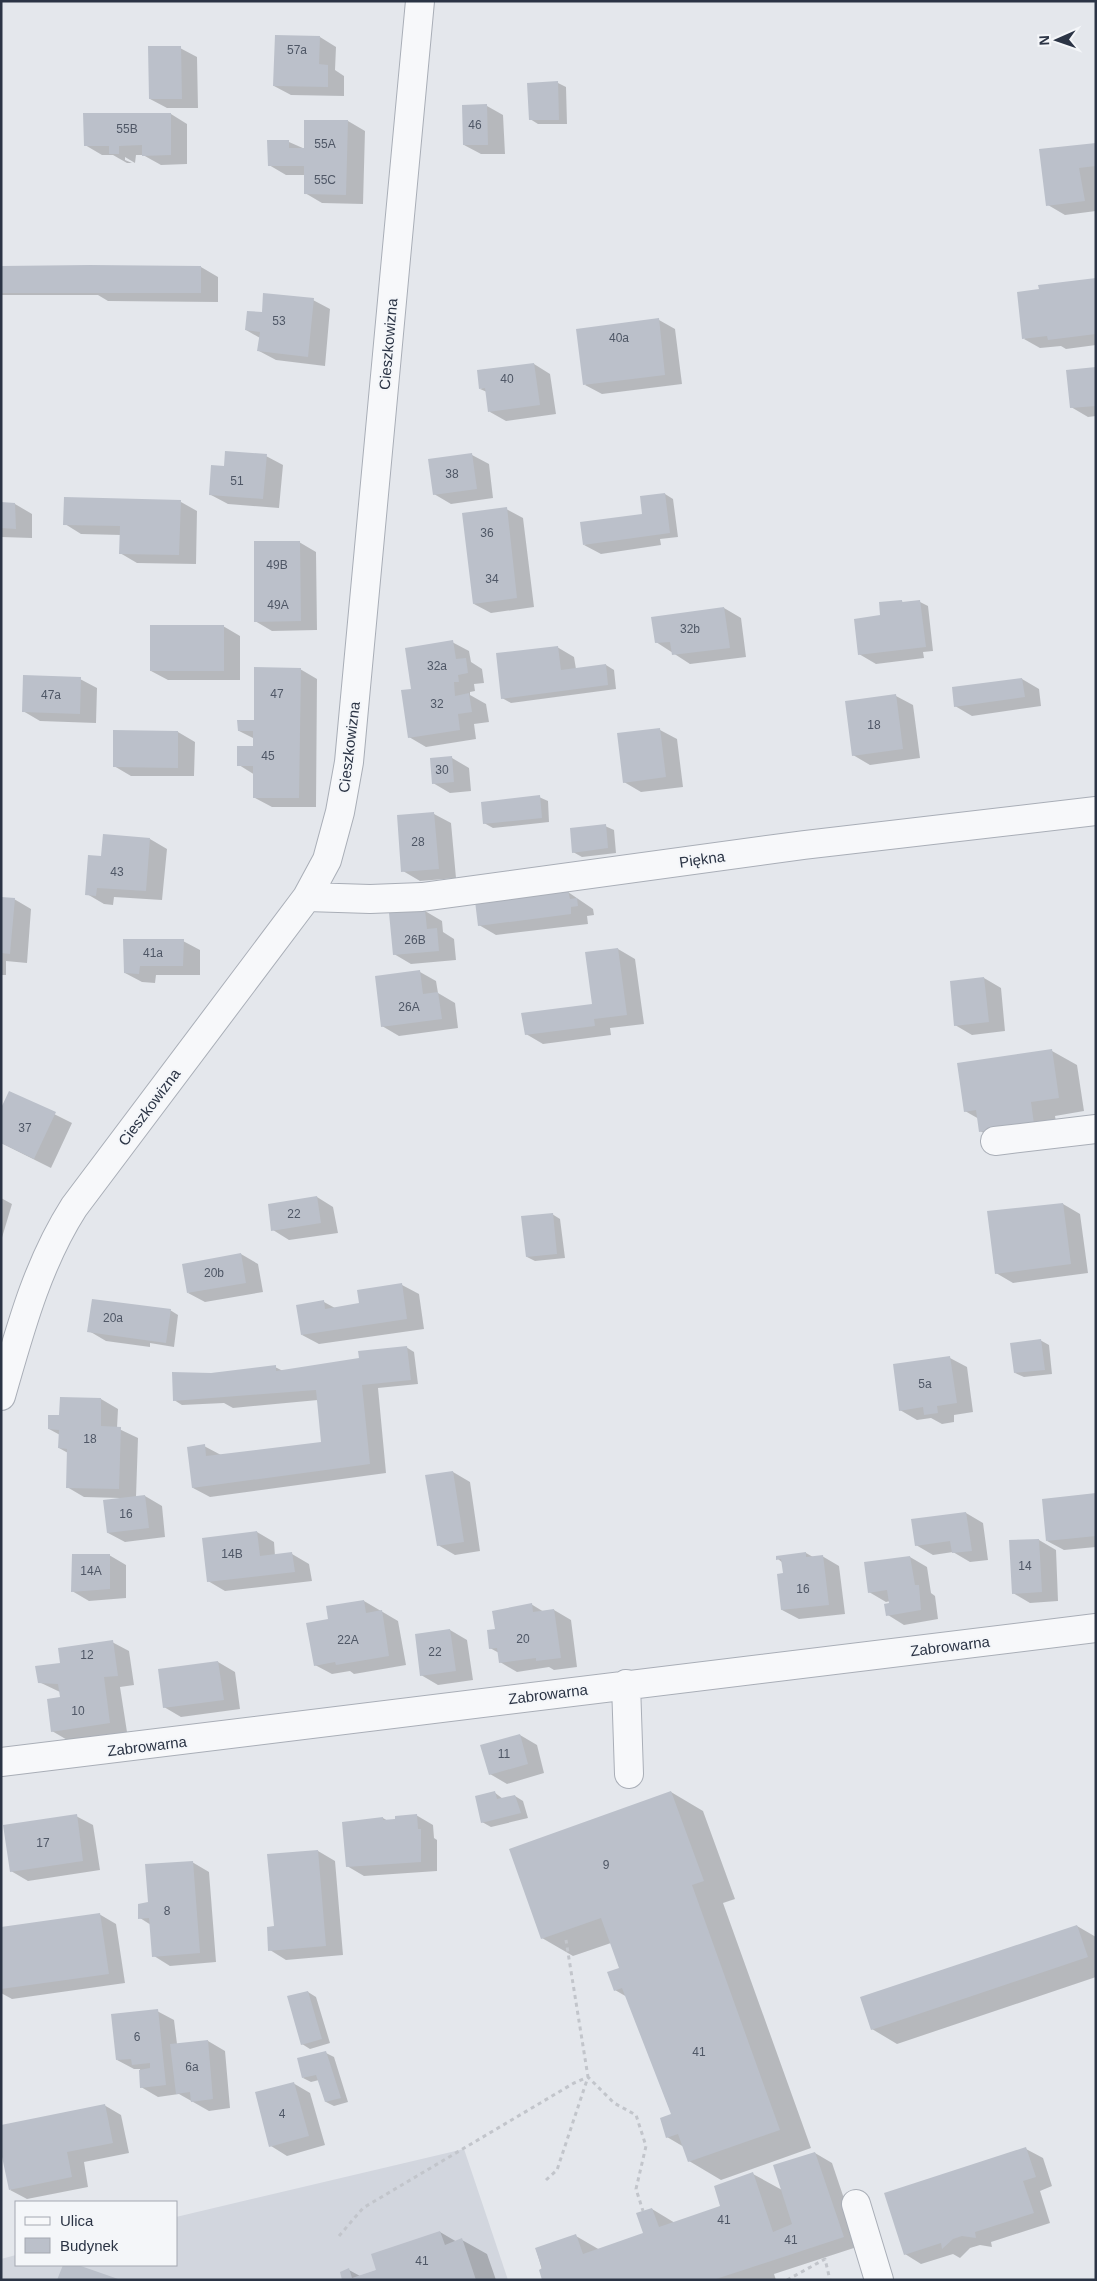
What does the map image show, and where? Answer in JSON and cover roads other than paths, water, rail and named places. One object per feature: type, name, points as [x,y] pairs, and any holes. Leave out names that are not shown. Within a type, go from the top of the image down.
[{"type":"street","name":"Cieszkowizna","points":[[1,1396],[36,1280],[56,1235],[74,1207],[308,897],[327,860],[340,812],[349,762],[420,1]]},
{"type":"street","name":"Piękna","points":[[308,897],[370,900],[422,896],[794,846],[1096,811]]},
{"type":"street","points":[[995,1141],[1096,1129]]},
{"type":"street","name":"Zabrowarna","points":[[1,1762],[62,1756],[626,1684],[1096,1628]]},
{"type":"street","points":[[626,1684],[629,1774]]},
{"type":"street","points":[[856,2204],[879,2280]]}]
